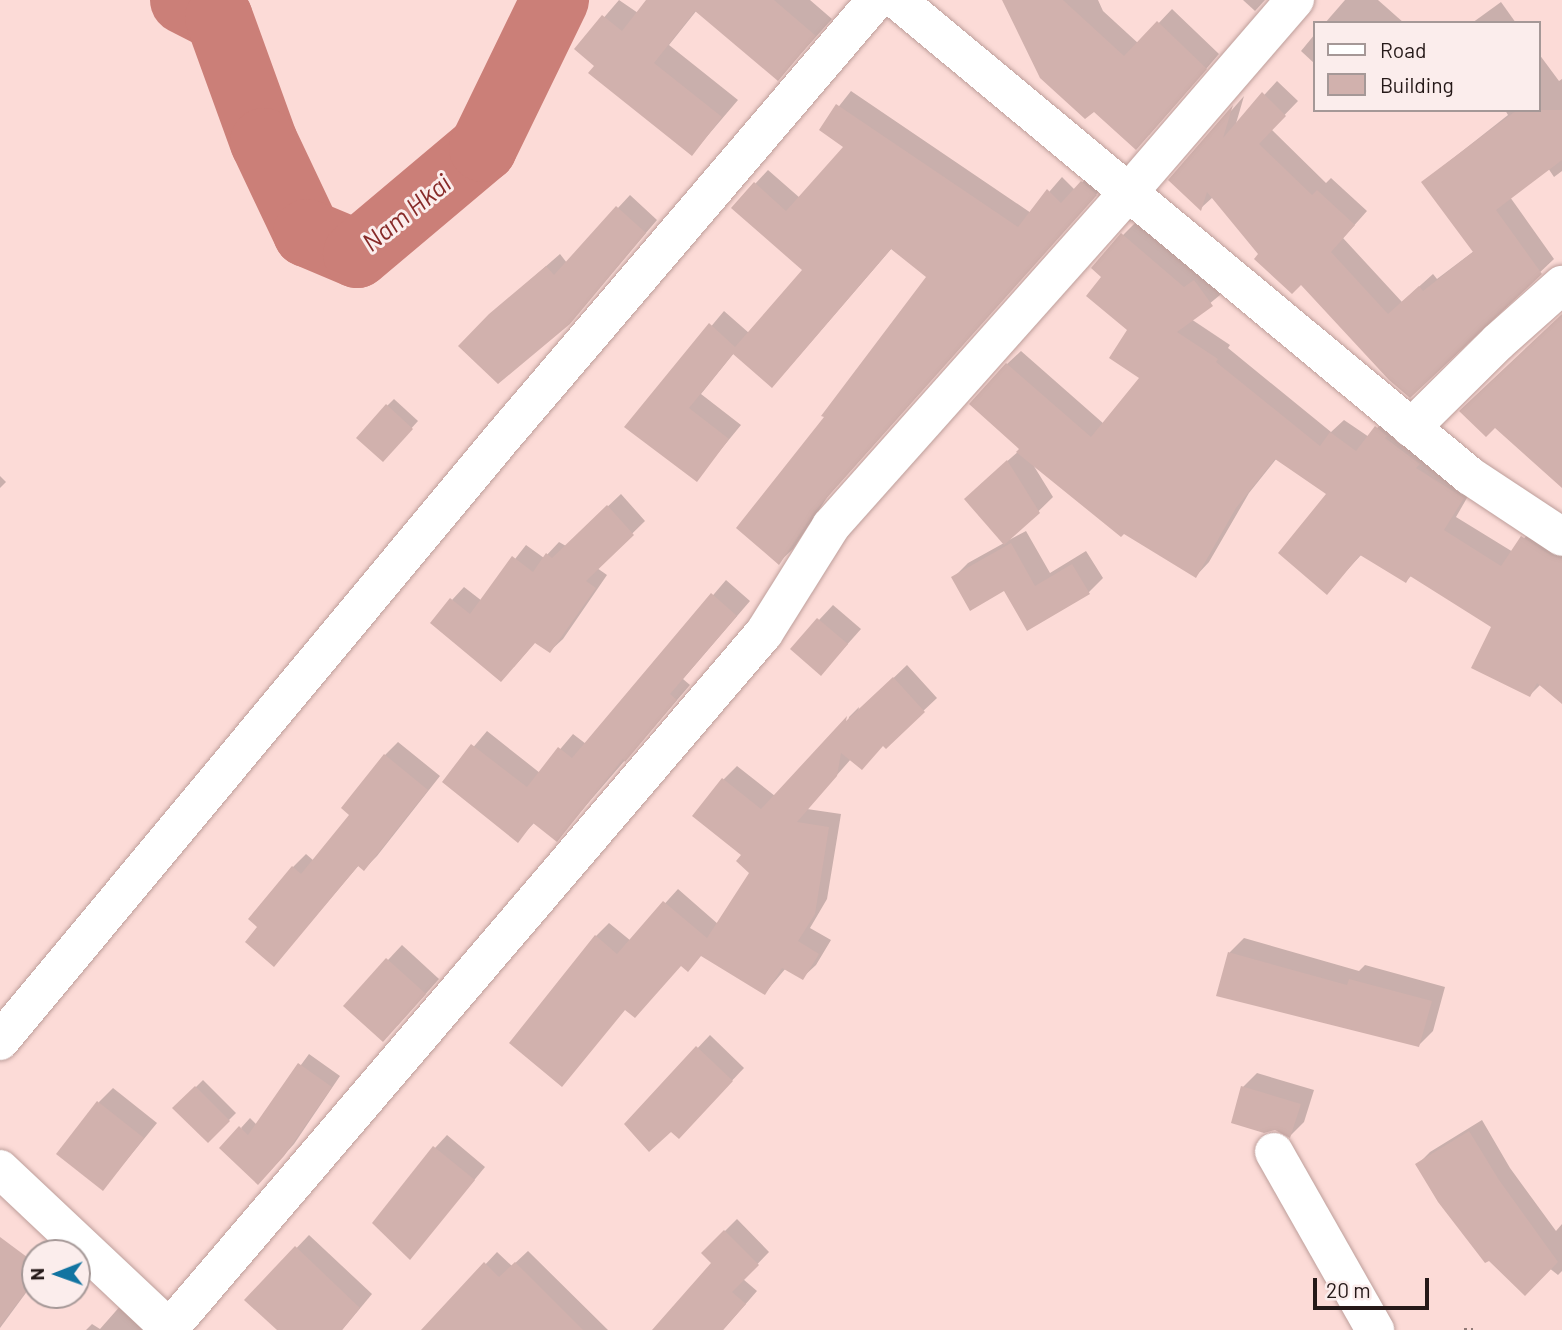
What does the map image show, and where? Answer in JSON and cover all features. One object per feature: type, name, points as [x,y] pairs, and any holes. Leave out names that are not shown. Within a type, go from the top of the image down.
[{"type":"street","points":[[0,1041],[501,439],[876,0]]},
{"type":"street","points":[[897,0],[1470,476],[1555,520]]},
{"type":"street","points":[[0,1168],[169,1330],[764,633],[831,526],[1129,192],[1295,0]]},
{"type":"street","points":[[1412,428],[1498,342],[1562,285]]},
{"type":"street","points":[[1274,1152],[1375,1330]]},
{"type":"path","points":[[1464,1330],[1473,1330]]},
{"type":"building","points":[[646,0],[774,0],[816,36],[778,81],[695,11],[654,63],[722,117],[692,156],[588,73],[594,66],[574,49],[602,15],[622,31]]},
{"type":"building","points":[[1002,0],[1063,0],[1124,56],[1157,21],[1207,69],[1136,150],[1094,112],[1085,119],[1040,78]]},
{"type":"building","points":[[1262,92],[1286,116],[1259,144],[1312,195],[1317,190],[1355,225],[1331,252],[1388,314],[1419,286],[1423,291],[1473,252],[1421,182],[1514,112],[1562,110],[1562,160],[1496,210],[1542,274],[1410,398],[1389,380],[1301,285],[1292,294],[1254,259],[1258,254],[1207,192],[1201,211],[1168,180],[1233,105],[1223,138]]},
{"type":"building","points":[[836,104],[1018,227],[1047,189],[1061,203],[1081,181],[1097,195],[815,511],[779,565],[736,528],[824,417],[821,416],[926,277],[891,249],[772,388],[733,354],[689,408],[729,439],[697,482],[624,427],[709,323],[735,347],[802,270],[731,208],[754,182],[786,211],[843,147],[819,130]]},
{"type":"building","points":[[616,206],[646,233],[570,324],[498,384],[458,346],[489,314],[546,266],[554,275]]},
{"type":"building","points":[[1121,233],[1184,287],[1194,280],[1213,306],[1177,332],[1218,359],[1216,362],[1320,446],[1330,432],[1356,451],[1375,426],[1387,436],[1385,438],[1420,464],[1416,468],[1464,498],[1444,530],[1501,566],[1521,536],[1550,555],[1562,559],[1562,704],[1537,683],[1530,697],[1471,668],[1491,627],[1410,576],[1406,583],[1360,555],[1327,595],[1278,553],[1326,494],[1275,459],[1236,508],[1196,578],[1124,534],[1121,537],[1016,452],[1019,449],[969,404],[1006,363],[1091,437],[1139,378],[1109,358],[1127,330],[1086,296],[1101,277],[1091,268]]},
{"type":"building","points":[[1562,314],[1562,488],[1495,428],[1486,437],[1459,411]]},
{"type":"building","points":[[386,404],[413,429],[383,462],[356,438]]},
{"type":"building","points":[[1007,460],[1040,513],[1004,545],[964,499]]},
{"type":"building","points":[[607,505],[634,535],[586,581],[596,588],[550,653],[535,643],[501,682],[430,623],[450,598],[470,614],[512,556],[533,572],[546,553],[552,558]]},
{"type":"building","points":[[1011,543],[1035,586],[1072,564],[1090,594],[1027,631],[1004,591],[970,611],[951,577]]},
{"type":"building","points":[[711,593],[737,616],[670,694],[677,700],[625,762],[623,759],[557,842],[533,823],[518,843],[442,782],[471,744],[527,787],[558,747],[572,758]]},
{"type":"building","points":[[817,618],[848,644],[821,676],[790,649]]},
{"type":"building","points":[[893,677],[925,712],[886,749],[883,746],[862,770],[841,753],[837,776],[797,822],[829,827],[815,914],[798,941],[819,954],[803,980],[782,968],[765,995],[701,956],[688,972],[681,966],[635,1018],[625,1010],[562,1087],[509,1043],[595,935],[617,954],[663,901],[707,938],[749,873],[736,861],[741,855],[692,816],[722,778],[761,809],[847,716],[846,721]]},
{"type":"building","points":[[384,754],[428,790],[364,871],[358,866],[274,967],[245,942],[257,927],[248,919],[292,866],[301,874],[349,815],[341,808]]},
{"type":"building","points":[[1228,952],[1347,985],[1349,979],[1432,1001],[1419,1047],[1216,996]]},
{"type":"building","points":[[386,958],[426,994],[383,1042],[343,1006]]},
{"type":"building","points":[[696,1046],[733,1081],[679,1139],[671,1132],[649,1152],[624,1124]]},
{"type":"building","points":[[298,1063],[332,1087],[284,1156],[258,1185],[219,1148],[239,1126],[248,1135]]},
{"type":"building","points":[[195,1086],[230,1121],[208,1143],[172,1108]]},
{"type":"building","points":[[1241,1086],[1301,1104],[1290,1138],[1275,1130],[1264,1133],[1231,1123]]},
{"type":"building","points":[[97,1101],[144,1138],[103,1191],[56,1154]]},
{"type":"building","points":[[1469,1131],[1499,1180],[1558,1262],[1525,1296],[1489,1261],[1485,1263],[1438,1202],[1415,1164]]},
{"type":"building","points":[[433,1146],[475,1180],[410,1260],[372,1223]]},
{"type":"building","points":[[724,1230],[759,1265],[732,1292],[746,1304],[723,1330],[652,1330],[711,1263],[701,1253]]},
{"type":"building","points":[[0,1237],[21,1253],[21,1298],[0,1326]]},
{"type":"building","points":[[295,1246],[360,1308],[342,1330],[277,1330],[244,1300]]},
{"type":"building","points":[[484,1262],[499,1277],[515,1262],[583,1330],[421,1330]]},
{"type":"waterway","name":"Nam Hkai","points":[[184,0],[219,18],[264,142],[307,233],[357,254],[483,148],[555,0]]}]
